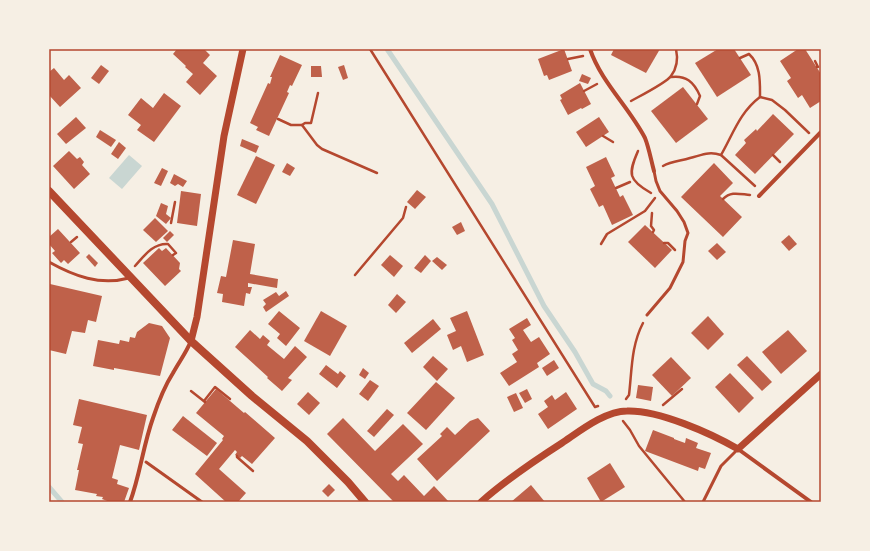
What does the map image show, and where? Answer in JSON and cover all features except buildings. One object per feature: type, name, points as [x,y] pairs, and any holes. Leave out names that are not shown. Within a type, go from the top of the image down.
[{"type":"main road","points":[[49,191],[191,341],[252,396],[307,441],[348,482],[365,502]]},
{"type":"street","points":[[130,502],[153,419],[166,386],[187,352],[197,317],[228,118],[243,49]]},
{"type":"street","points":[[590,49],[593,59],[645,139],[654,171]]},
{"type":"street","points":[[761,195],[821,132]]},
{"type":"street","points":[[738,449],[821,374]]},
{"type":"street","points":[[482,502],[508,479],[593,423],[612,414],[632,411],[661,416],[723,440],[738,449],[811,502]]},
{"type":"lane","points":[[647,315],[670,288],[683,262],[685,241],[688,232],[677,211],[660,191],[654,171]]},
{"type":"lane","points":[[49,262],[76,275],[102,281],[114,282],[130,277]]},
{"type":"lane","points":[[703,502],[721,466],[738,449]]},
{"type":"lane","points":[[146,462],[202,502]]},
{"type":"path","points":[[370,49],[595,407]]},
{"type":"path","points":[[580,49],[585,63]]},
{"type":"path","points":[[670,77],[674,70],[678,56],[676,49]]},
{"type":"path","points":[[721,155],[744,113],[760,97],[759,69],[755,59],[749,54],[740,58]]},
{"type":"path","points":[[568,59],[582,56]]},
{"type":"path","points":[[817,67],[818,66],[815,61],[821,61]]},
{"type":"path","points":[[624,106],[670,77],[677,76],[687,79],[697,88],[700,96],[696,104]]},
{"type":"path","points":[[584,91],[597,84],[601,89]]},
{"type":"path","points":[[278,119],[291,125],[311,123],[318,93]]},
{"type":"path","points":[[760,97],[772,100],[785,110],[814,139]]},
{"type":"path","points":[[302,125],[317,145],[377,174]]},
{"type":"path","points":[[603,136],[613,142]]},
{"type":"path","points":[[638,146],[638,151],[631,171],[633,180],[642,188],[650,192],[660,202]]},
{"type":"path","points":[[654,171],[668,163],[705,153],[715,152],[721,155],[761,195]]},
{"type":"path","points":[[616,188],[630,182]]},
{"type":"path","points":[[723,199],[727,194],[734,193],[761,195]]},
{"type":"path","points":[[600,244],[607,234],[644,211],[655,198]]},
{"type":"path","points":[[171,223],[175,202]]},
{"type":"path","points":[[355,276],[403,218],[406,207]]},
{"type":"path","points":[[652,213],[651,226],[654,230],[653,232]]},
{"type":"path","points":[[71,242],[76,238]]},
{"type":"path","points":[[136,264],[155,246],[162,244],[168,244],[176,253],[173,255]]},
{"type":"path","points":[[627,399],[629,395],[633,349],[638,332],[647,315]]},
{"type":"path","points":[[191,391],[204,401],[215,387],[230,400],[234,396]]},
{"type":"path","points":[[662,406],[682,389]]},
{"type":"path","points":[[618,420],[622,420],[630,430],[638,446],[685,502]]},
{"type":"path","points":[[238,456],[237,457],[253,470]]},
{"type":"shaded area","points":[[129,155],[142,166],[122,189],[109,178]]},
{"type":"waterway","points":[[387,49],[492,204],[544,306],[575,352],[593,384],[606,391],[610,396]]},
{"type":"waterway","points":[[49,487],[62,502]]}]
